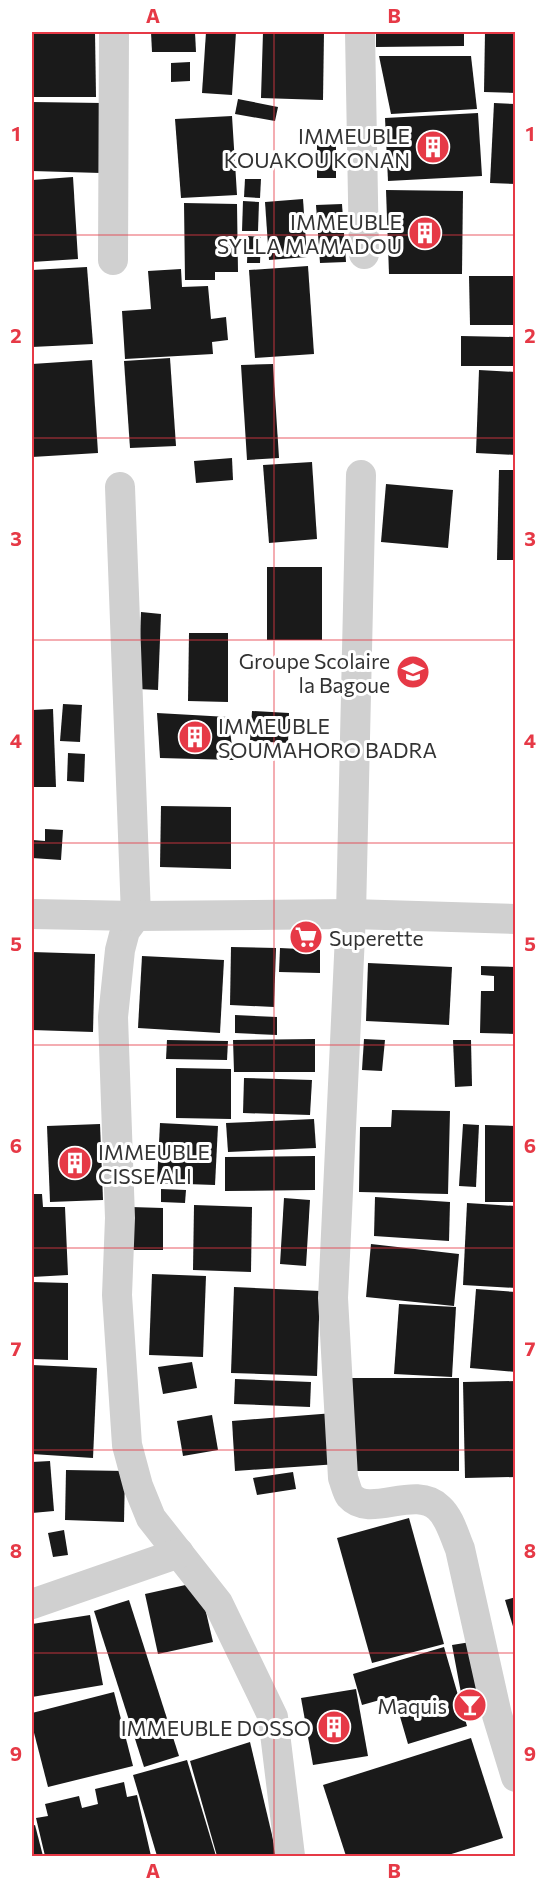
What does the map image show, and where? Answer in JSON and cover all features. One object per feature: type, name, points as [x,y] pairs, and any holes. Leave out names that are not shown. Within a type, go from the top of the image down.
[{"type":"street","points":[[113,260],[114,32]]},
{"type":"street","points":[[360,32],[364,254]]},
{"type":"street","points":[[361,475],[351,914],[333,1298],[343,1478],[350,1496],[365,1505],[418,1498],[438,1506],[451,1524],[460,1549],[497,1715],[516,1778]]},
{"type":"street","points":[[120,487],[136,916],[126,931],[120,950],[113,1017],[120,1218],[118,1307],[127,1445],[138,1486],[151,1518],[218,1603],[273,1717],[290,1857]]},
{"type":"street","points":[[32,914],[136,916],[351,914],[516,919]]},
{"type":"street","points":[[32,1604],[179,1553]]},
{"type":"building","points":[[32,32],[95,32],[96,97],[32,97]]},
{"type":"building","points":[[151,32],[195,32],[196,52],[152,52]]},
{"type":"building","points":[[206,32],[236,32],[232,95],[202,93]]},
{"type":"building","points":[[263,32],[324,32],[323,100],[261,98]]},
{"type":"building","points":[[376,32],[464,32],[464,46],[376,47]]},
{"type":"building","points":[[485,32],[516,32],[516,93],[484,92]]},
{"type":"building","points":[[379,56],[471,56],[477,109],[391,114]]},
{"type":"building","points":[[190,62],[190,81],[171,82],[171,63]]},
{"type":"building","points":[[238,99],[278,107],[275,121],[235,114]]},
{"type":"building","points":[[32,102],[102,103],[101,173],[32,171]]},
{"type":"building","points":[[494,103],[516,104],[516,184],[490,183]]},
{"type":"building","name":"IMMEUBLE KOUAKOU KONAN","points":[[478,113],[482,176],[388,181],[385,118]]},
{"type":"building","points":[[232,116],[237,195],[181,198],[175,119]]},
{"type":"building","points":[[317,145],[336,145],[336,178],[317,178]]},
{"type":"building","points":[[73,177],[78,259],[32,262],[32,180]]},
{"type":"building","points":[[245,179],[261,179],[260,198],[244,197]]},
{"type":"building","name":"IMMEUBLE SYLLA MAMADOU","points":[[386,190],[463,191],[462,274],[389,274]]},
{"type":"building","points":[[303,199],[307,257],[269,260],[265,202]]},
{"type":"building","points":[[243,201],[259,202],[258,231],[242,231]]},
{"type":"building","points":[[184,203],[237,204],[238,272],[215,272],[215,280],[185,280]]},
{"type":"building","points":[[342,204],[346,262],[320,263],[316,205]]},
{"type":"building","points":[[248,236],[261,237],[260,263],[247,263]]},
{"type":"building","points":[[308,266],[314,354],[255,358],[249,270]]},
{"type":"building","points":[[87,267],[93,344],[32,347],[32,270]]},
{"type":"building","points":[[181,269],[182,287],[208,286],[211,319],[226,317],[228,340],[212,342],[213,354],[125,359],[122,311],[151,309],[148,271]]},
{"type":"building","points":[[469,276],[516,276],[516,325],[470,325]]},
{"type":"building","points":[[461,336],[516,337],[516,366],[461,366]]},
{"type":"building","points":[[170,358],[176,446],[130,448],[124,361]]},
{"type":"building","points":[[92,360],[98,453],[32,457],[32,364]]},
{"type":"building","points":[[273,364],[279,458],[247,460],[241,365]]},
{"type":"building","points":[[479,370],[516,372],[516,455],[476,453]]},
{"type":"building","points":[[232,458],[233,480],[196,483],[194,461]]},
{"type":"building","points":[[312,462],[317,539],[269,543],[263,465]]},
{"type":"building","points":[[499,470],[516,470],[516,560],[497,560]]},
{"type":"building","points":[[386,484],[453,490],[448,548],[381,542]]},
{"type":"building","points":[[267,567],[322,567],[322,640],[267,640]]},
{"type":"building","points":[[141,612],[161,614],[158,690],[138,689]]},
{"type":"building","points":[[189,633],[228,633],[228,702],[188,701]]},
{"type":"building","points":[[63,704],[82,705],[80,742],[60,741]]},
{"type":"building","points":[[53,709],[56,787],[32,787],[32,710]]},
{"type":"building","points":[[252,711],[289,713],[288,743],[250,741]]},
{"type":"building","name":"IMMEUBLE SOUMAHORO BADRA","points":[[157,713],[228,717],[234,760],[160,758]]},
{"type":"building","points":[[68,753],[85,754],[84,782],[67,781]]},
{"type":"building","points":[[161,806],[231,807],[231,869],[160,867]]},
{"type":"building","points":[[45,829],[63,830],[61,860],[32,858],[33,840],[45,841]]},
{"type":"building","points":[[231,947],[276,948],[274,1007],[230,1005]]},
{"type":"building","points":[[280,948],[320,950],[320,973],[279,972]]},
{"type":"building","points":[[32,952],[95,954],[93,1032],[32,1030]]},
{"type":"building","points":[[142,956],[224,960],[220,1033],[138,1028]]},
{"type":"building","points":[[368,963],[452,967],[449,1025],[366,1021]]},
{"type":"building","points":[[481,966],[516,967],[516,1034],[480,1033],[481,991],[494,991],[494,976],[481,975]]},
{"type":"building","points":[[235,1015],[277,1017],[277,1035],[235,1033]]},
{"type":"building","points":[[315,1039],[315,1072],[234,1072],[233,1040]]},
{"type":"building","points":[[364,1039],[385,1040],[382,1071],[362,1070]]},
{"type":"building","points":[[167,1040],[228,1041],[227,1060],[166,1059]]},
{"type":"building","points":[[453,1040],[471,1040],[472,1086],[455,1087]]},
{"type":"building","points":[[176,1068],[231,1069],[231,1119],[176,1118]]},
{"type":"building","points":[[244,1078],[312,1080],[310,1115],[243,1113]]},
{"type":"building","points":[[392,1110],[450,1111],[448,1194],[359,1192],[360,1127],[391,1127]]},
{"type":"building","points":[[314,1119],[316,1148],[228,1152],[226,1123]]},
{"type":"building","points":[[160,1123],[218,1126],[215,1185],[157,1183]]},
{"type":"building","name":"IMMEUBLE CISSE ALI","points":[[100,1124],[103,1200],[50,1202],[47,1126]]},
{"type":"building","points":[[463,1124],[479,1125],[476,1187],[459,1186]]},
{"type":"building","points":[[485,1125],[516,1126],[516,1202],[485,1202]]},
{"type":"building","points":[[315,1156],[315,1190],[225,1191],[225,1157]]},
{"type":"building","points":[[161,1189],[186,1190],[185,1203],[161,1202]]},
{"type":"building","points":[[32,1194],[42,1194],[43,1207],[65,1207],[68,1275],[32,1277]]},
{"type":"building","points":[[375,1197],[450,1202],[449,1241],[374,1236]]},
{"type":"building","points":[[284,1198],[310,1200],[306,1266],[280,1264]]},
{"type":"building","points":[[467,1203],[516,1206],[516,1288],[463,1285]]},
{"type":"building","points":[[194,1205],[252,1207],[251,1272],[193,1270]]},
{"type":"building","points":[[131,1207],[163,1208],[163,1250],[131,1250]]},
{"type":"building","points":[[371,1244],[459,1254],[454,1306],[366,1297]]},
{"type":"building","points":[[152,1274],[206,1276],[203,1357],[149,1355]]},
{"type":"building","points":[[32,1282],[68,1283],[68,1360],[32,1359]]},
{"type":"building","points":[[234,1287],[320,1291],[317,1376],[231,1373]]},
{"type":"building","points":[[476,1289],[516,1292],[516,1372],[470,1368]]},
{"type":"building","points":[[399,1304],[456,1307],[452,1377],[394,1374]]},
{"type":"building","points":[[192,1362],[197,1388],[163,1394],[158,1367]]},
{"type":"building","points":[[32,1365],[97,1368],[93,1458],[32,1454]]},
{"type":"building","points":[[352,1378],[459,1378],[459,1471],[352,1471]]},
{"type":"building","points":[[235,1379],[311,1382],[310,1407],[234,1404]]},
{"type":"building","points":[[516,1381],[516,1477],[465,1478],[463,1382]]},
{"type":"building","points":[[334,1413],[338,1464],[235,1471],[232,1421]]},
{"type":"building","points":[[212,1415],[218,1450],[183,1456],[177,1421]]},
{"type":"building","points":[[50,1461],[54,1511],[32,1513],[32,1462]]},
{"type":"building","points":[[66,1470],[125,1471],[124,1522],[65,1520]]},
{"type":"building","points":[[293,1472],[296,1489],[257,1495],[253,1478]]},
{"type":"building","points":[[409,1518],[444,1644],[372,1663],[337,1538]]},
{"type":"building","points":[[64,1530],[68,1555],[53,1557],[48,1533]]},
{"type":"building","points":[[199,1582],[213,1642],[158,1654],[145,1594]]},
{"type":"building","points":[[516,1597],[516,1633],[515,1633],[505,1600]]},
{"type":"building","points":[[129,1600],[179,1756],[144,1767],[94,1611]]},
{"type":"building","points":[[90,1615],[103,1685],[32,1697],[32,1624]]},
{"type":"building","points":[[477,1641],[486,1689],[461,1693],[452,1645]]},
{"type":"building","points":[[444,1647],[467,1726],[408,1744],[394,1696],[362,1705],[353,1674]]},
{"type":"building","name":"IMMEUBLE DOSSO","points":[[356,1689],[368,1756],[313,1765],[301,1698]]},
{"type":"building","points":[[114,1692],[133,1766],[48,1787],[32,1725],[32,1713]]},
{"type":"building","points":[[471,1738],[503,1838],[445,1856],[346,1856],[323,1785]]},
{"type":"building","points":[[250,1742],[277,1856],[217,1856],[190,1761]]},
{"type":"building","points":[[187,1760],[216,1856],[157,1856],[133,1775]]},
{"type":"building","points":[[124,1782],[127,1797],[137,1795],[151,1856],[45,1856],[36,1818],[48,1816],[45,1804],[79,1796],[82,1808],[98,1804],[95,1789]]},
{"type":"building","points":[[35,1825],[43,1856],[32,1856],[32,1826]]},
{"type":"place","name":"IMMEUBLE KOUAKOU KONAN","points":[[433,147]]},
{"type":"place","name":"IMMEUBLE SYLLA MAMADOU","points":[[425,233]]},
{"type":"place","name":"Groupe Scolaire la Bagoue","points":[[413,672]]},
{"type":"place","name":"IMMEUBLE SOUMAHORO BADRA","points":[[195,737]]},
{"type":"place","name":"Superette","points":[[306,937]]},
{"type":"place","name":"IMMEUBLE CISSE ALI","points":[[75,1163]]},
{"type":"place","name":"Maquis","points":[[470,1705]]},
{"type":"place","name":"IMMEUBLE DOSSO","points":[[334,1727]]}]
